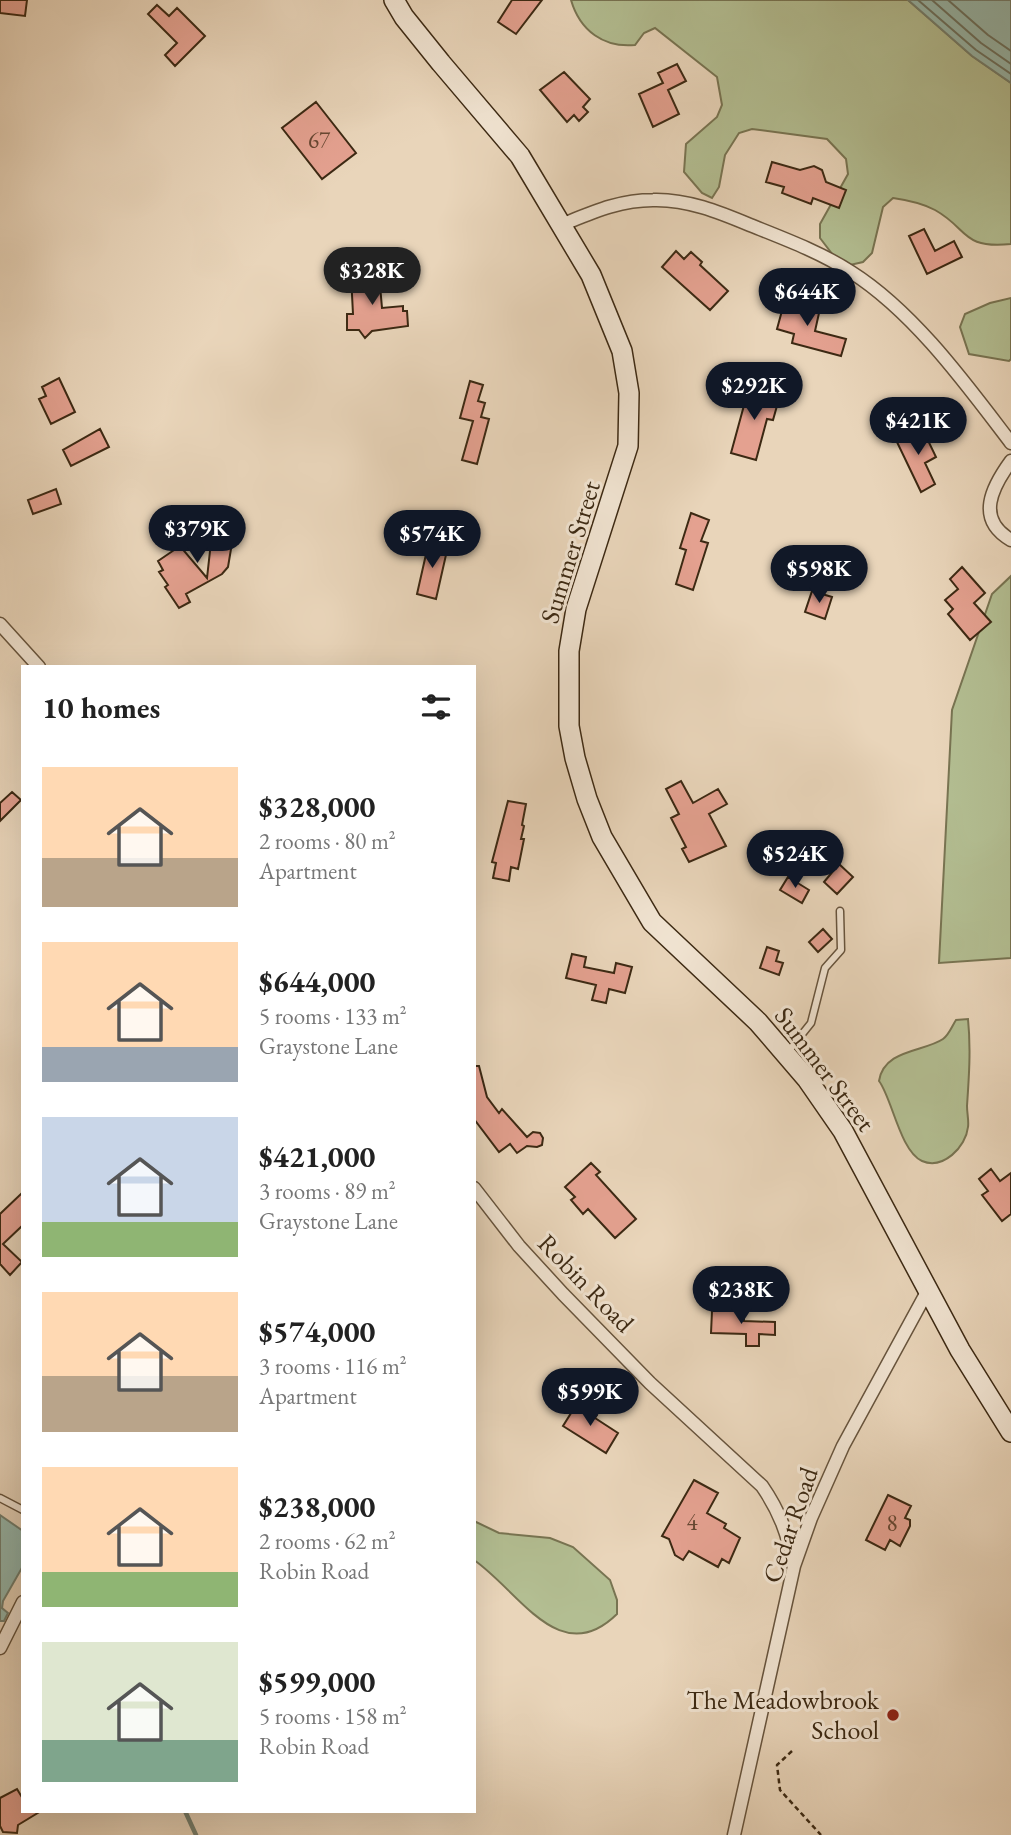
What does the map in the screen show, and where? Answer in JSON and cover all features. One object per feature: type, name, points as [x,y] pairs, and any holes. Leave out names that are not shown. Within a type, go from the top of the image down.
[{"type":"street","name":"Summer Street","points":[[394,0],[433,54],[520,156],[591,275],[622,351],[630,415],[628,446],[576,609],[569,651],[569,726],[575,758],[602,837],[652,922],[715,979],[786,1055],[844,1131],[960,1350],[1011,1432]]},
{"type":"street","points":[[561,226],[613,204],[653,200],[687,203],[710,210],[805,247],[852,273],[890,301],[969,389],[1011,443]]},
{"type":"street","points":[[1011,461],[992,490],[990,503],[991,517],[997,529],[1011,540]]},
{"type":"street","points":[[0,624],[37,665]]},
{"type":"street","name":"Robin Road","points":[[476,1191],[519,1246],[563,1294],[650,1383],[762,1486],[787,1530],[794,1566]]},
{"type":"street","name":"Cedar Road","points":[[734,1835],[794,1566],[811,1518],[843,1446],[928,1290]]},
{"type":"street","points":[[0,1648],[21,1606]]},
{"type":"lane","points":[[786,1055],[811,1023],[825,968],[841,950],[840,911]]},
{"type":"lane","points":[[0,1498],[21,1509]]},
{"type":"path","points":[[792,1751],[777,1765],[779,1790],[821,1835]]},
{"type":"green space","points":[[571,0],[908,0],[972,56],[1011,83],[1011,244],[995,245],[974,240],[935,210],[893,198],[883,207],[872,253],[863,262],[850,265],[836,259],[820,238],[820,224],[848,174],[846,159],[827,139],[752,129],[739,133],[725,155],[719,187],[712,198],[702,193],[684,172],[686,144],[717,117],[722,105],[717,77],[655,28],[644,33],[635,45],[613,44],[604,40],[580,21]]},
{"type":"green space","points":[[1011,298],[1011,359],[1009,361],[969,354],[960,327],[965,314],[990,303]]},
{"type":"green space","points":[[1011,576],[1011,958],[939,963],[952,710],[992,594]]},
{"type":"green space","points":[[968,1019],[966,1135],[952,1155],[938,1162],[922,1161],[914,1155],[902,1136],[879,1081],[882,1071],[896,1057],[943,1039],[956,1020]]},
{"type":"green space","points":[[476,1522],[499,1533],[550,1538],[573,1547],[610,1580],[617,1600],[617,1614],[596,1629],[577,1634],[559,1630],[524,1606],[476,1562]]},
{"type":"water","points":[[908,0],[1011,0],[1011,83],[972,56]]},
{"type":"water","points":[[0,1515],[21,1530],[21,1570],[3,1601],[2,1608],[8,1613],[4,1621],[0,1621]]},
{"type":"building","points":[[0,0],[27,0],[25,16],[0,13]]},
{"type":"building","points":[[512,0],[542,0],[516,34],[498,22]]},
{"type":"building","points":[[157,5],[169,16],[177,8],[205,36],[175,66],[165,55],[177,43],[148,14]]},
{"type":"building","points":[[677,64],[686,81],[668,90],[679,114],[653,127],[639,94],[663,83],[658,73]]},
{"type":"building","points":[[564,72],[590,99],[583,107],[588,112],[579,121],[574,115],[567,122],[540,90]]},
{"type":"building","points":[[316,102],[356,153],[322,179],[282,128]]},
{"type":"building","points":[[772,162],[800,170],[814,166],[822,170],[826,182],[846,190],[839,208],[813,198],[811,204],[782,193],[784,187],[766,182]]},
{"type":"building","points":[[924,229],[935,251],[954,241],[962,257],[927,274],[909,236]]},
{"type":"building","points":[[676,251],[684,259],[691,252],[702,262],[700,265],[728,291],[710,310],[662,267]]},
{"type":"building","points":[[379,274],[382,308],[403,306],[403,311],[407,311],[408,326],[372,331],[365,338],[359,330],[347,330],[347,314],[353,314],[351,275]]},
{"type":"building","points":[[786,296],[804,301],[803,305],[818,309],[815,331],[846,339],[841,356],[792,343],[794,334],[777,329]]},
{"type":"building","points":[[59,378],[75,412],[51,424],[39,399],[46,396],[42,387]]},
{"type":"building","points":[[470,381],[483,385],[478,401],[485,403],[481,417],[489,419],[477,464],[462,460],[473,421],[460,418]]},
{"type":"building","points":[[749,387],[780,395],[773,420],[767,419],[756,460],[731,453]]},
{"type":"building","points":[[922,428],[936,457],[925,463],[935,484],[921,492],[896,440]]},
{"type":"building","points":[[100,429],[109,447],[71,466],[63,450]]},
{"type":"building","points":[[56,489],[61,504],[33,514],[28,500]]},
{"type":"building","points":[[691,513],[709,520],[701,541],[708,543],[693,590],[676,584],[686,550],[680,548]]},
{"type":"building","points":[[417,516],[431,519],[427,536],[413,532]]},
{"type":"building","points":[[213,524],[235,525],[228,567],[222,574],[186,594],[190,602],[179,608],[165,587],[168,585],[159,572],[163,570],[158,561],[180,546],[207,578]]},
{"type":"building","points":[[429,541],[448,546],[436,599],[417,594]]},
{"type":"building","points":[[962,567],[985,593],[974,603],[991,622],[970,640],[948,614],[953,609],[945,600],[958,589],[950,579]]},
{"type":"building","points":[[812,591],[832,597],[825,619],[805,612]]},
{"type":"building","points":[[681,781],[693,803],[718,789],[727,804],[709,814],[726,846],[689,862],[682,849],[686,847],[671,818],[679,814],[666,789]]},
{"type":"building","points":[[12,792],[21,800],[0,821],[0,803]]},
{"type":"building","points":[[508,801],[526,804],[521,839],[524,839],[518,869],[511,867],[509,881],[493,878],[496,863],[492,862]]},
{"type":"building","points":[[839,864],[853,877],[837,894],[824,882]]},
{"type":"building","points":[[788,877],[809,890],[802,903],[780,890]]},
{"type":"building","points":[[823,929],[832,939],[818,952],[809,942]]},
{"type":"building","points":[[767,947],[779,951],[776,961],[783,963],[779,975],[760,968]]},
{"type":"building","points":[[572,954],[586,957],[584,967],[614,973],[616,963],[632,967],[625,993],[609,989],[606,1003],[592,1000],[596,985],[566,978]]},
{"type":"building","points":[[476,1066],[479,1066],[487,1097],[499,1113],[502,1109],[527,1137],[533,1132],[540,1133],[543,1138],[542,1145],[537,1147],[527,1146],[517,1153],[510,1144],[499,1152],[476,1122]]},
{"type":"building","points":[[591,1163],[600,1172],[596,1175],[636,1219],[615,1238],[588,1209],[583,1214],[571,1200],[575,1197],[565,1187]]},
{"type":"building","points":[[991,1169],[1000,1181],[1011,1173],[1011,1214],[1002,1221],[982,1195],[988,1191],[979,1179]]},
{"type":"building","points":[[21,1194],[21,1227],[3,1244],[21,1261],[10,1275],[0,1264],[0,1214]]},
{"type":"building","points":[[712,1311],[744,1311],[744,1321],[775,1322],[775,1335],[759,1334],[759,1346],[746,1346],[746,1334],[711,1333]]},
{"type":"building","points":[[578,1402],[597,1415],[595,1418],[618,1433],[606,1453],[563,1426]]},
{"type":"building","points":[[694,1480],[718,1493],[707,1513],[726,1524],[724,1528],[740,1538],[729,1563],[722,1559],[718,1567],[689,1551],[683,1560],[675,1555],[669,1539],[662,1536]]},
{"type":"building","points":[[888,1495],[911,1506],[905,1518],[910,1520],[910,1526],[900,1546],[890,1540],[885,1550],[866,1540]]},
{"type":"building","points":[[17,1789],[21,1796],[21,1813],[38,1813],[18,1825],[17,1833],[3,1832],[0,1826],[0,1798]]},
{"type":"waterway","points":[[186,1813],[196,1835]]},
{"type":"place","name":"The Meadowbrook School","points":[[893,1715]]}]
